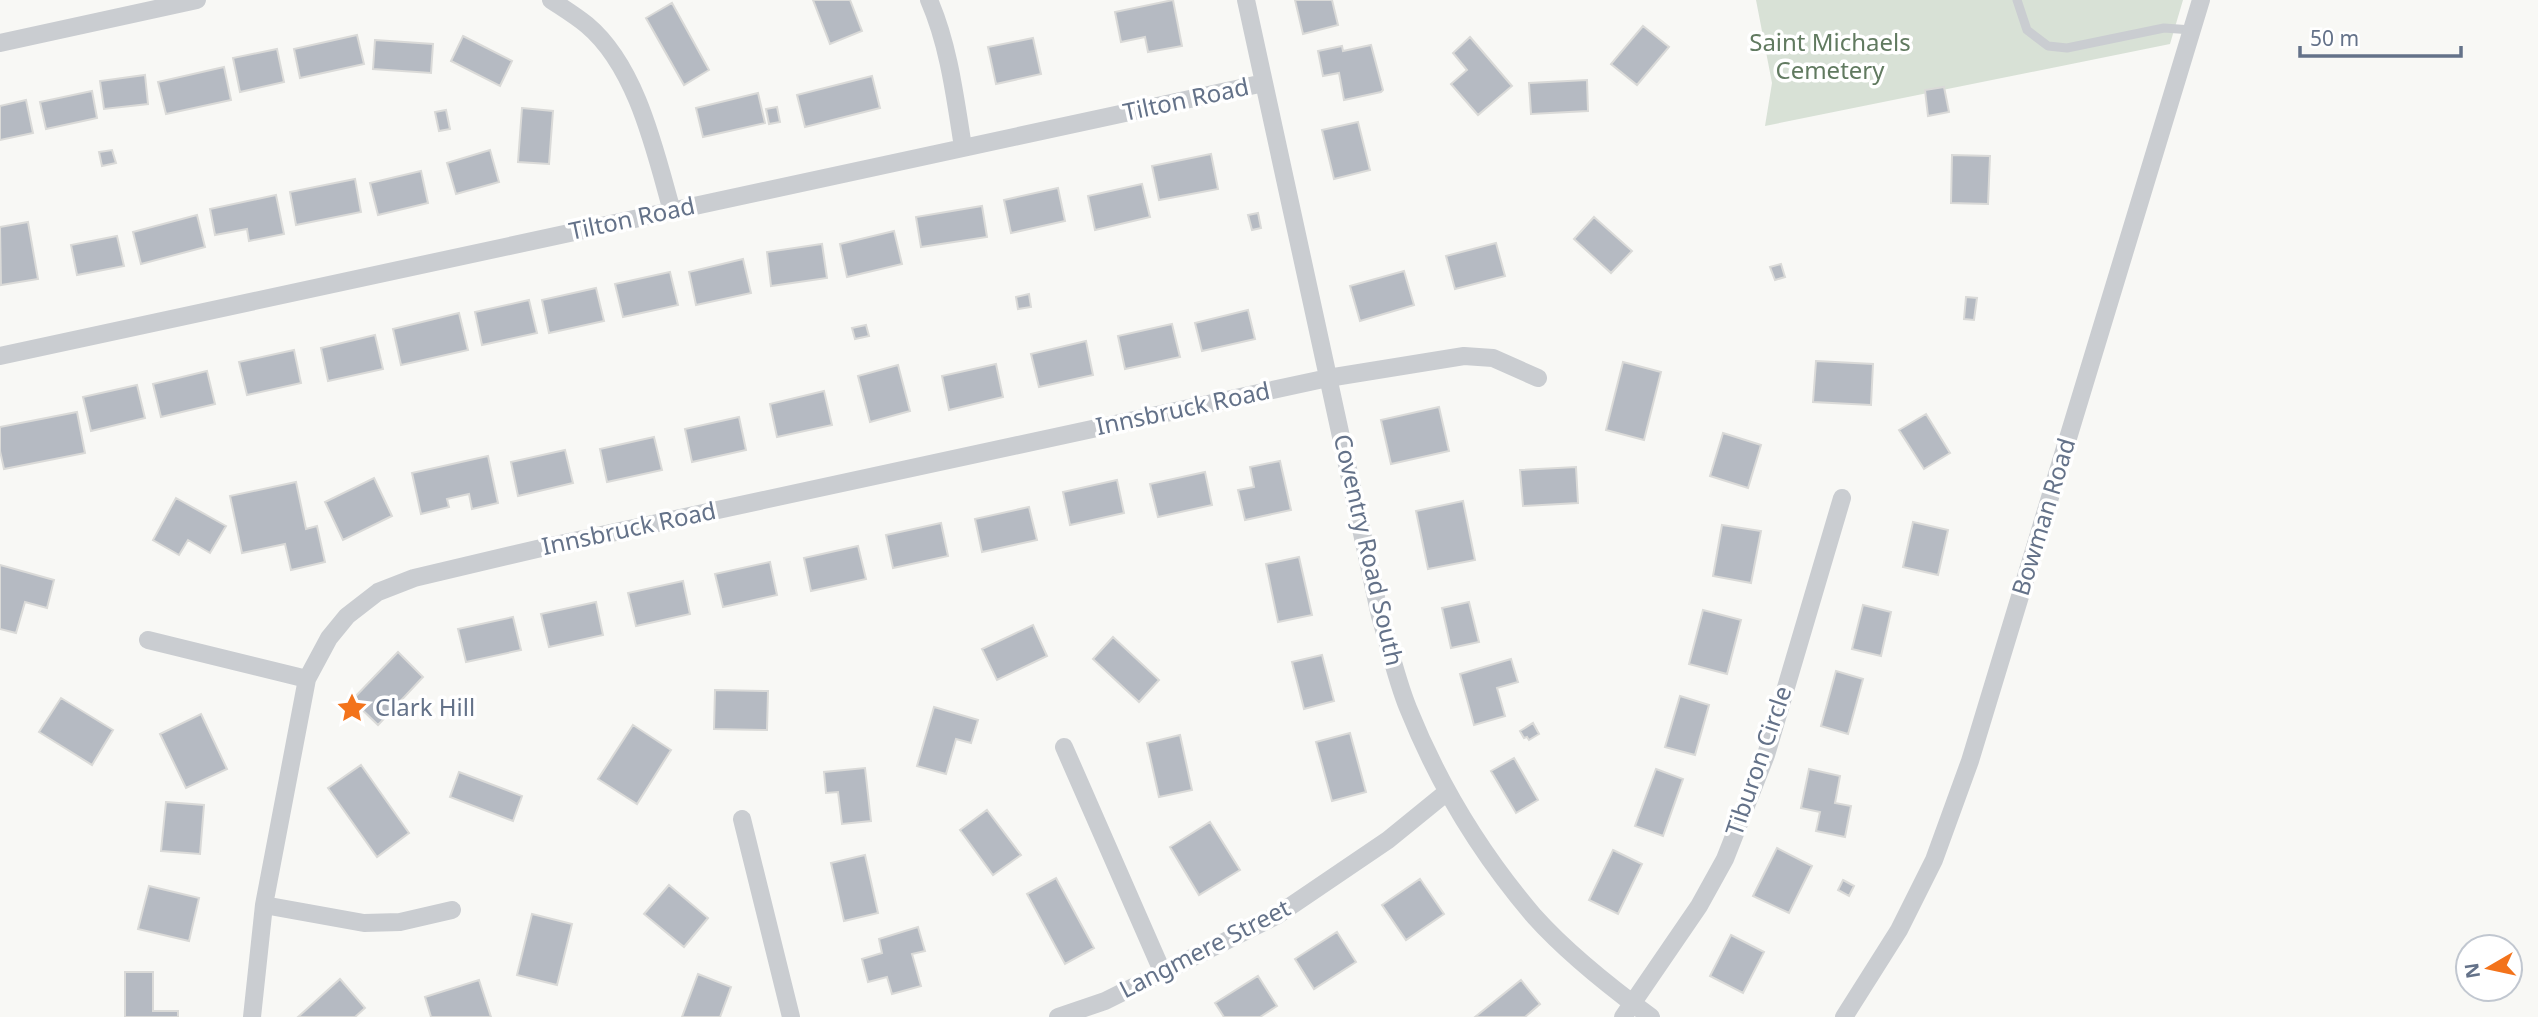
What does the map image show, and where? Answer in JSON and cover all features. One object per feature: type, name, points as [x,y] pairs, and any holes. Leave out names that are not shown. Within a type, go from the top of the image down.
[{"type":"street","points":[[0,43],[197,0]]},
{"type":"street","points":[[551,0],[588,26],[617,61],[645,117],[672,211]]},
{"type":"street","points":[[929,0],[951,70],[963,147]]},
{"type":"street","name":"Coventry Road South","points":[[1246,0],[1380,616],[1406,705],[1447,792],[1492,863],[1535,917],[1628,1010],[1651,1017]]},
{"type":"street","name":"Bowman Road","points":[[1844,1017],[1899,930],[1934,860],[1969,761],[2201,0]]},
{"type":"street","name":"Tilton Road","points":[[0,356],[1264,83]]},
{"type":"street","name":"Innsbruck Road","points":[[252,1017],[264,905],[307,679],[329,638],[347,616],[378,592],[414,578],[550,546],[1328,378],[1464,356],[1493,358],[1538,378]]},
{"type":"street","name":"Tiburon Circle","points":[[1628,1010],[1699,906],[1725,859],[1766,755],[1842,498]]},
{"type":"street","points":[[148,640],[307,679]]},
{"type":"street","points":[[1064,747],[1162,971]]},
{"type":"street","name":"Langmere Street","points":[[1058,1017],[1105,1001],[1276,916],[1388,840],[1447,792]]},
{"type":"street","points":[[742,819],[792,1017]]},
{"type":"street","points":[[264,905],[364,923],[400,922],[452,909]]},
{"type":"lane","points":[[2017,0],[2027,30],[2048,46],[2067,48],[2164,28],[2192,30]]},
{"type":"green space","name":"Saint Michaels Cemetery","points":[[1756,0],[2183,0],[2170,44],[1765,126],[1772,83]]},
{"type":"building","points":[[813,0],[850,0],[862,31],[830,44]]},
{"type":"building","points":[[1173,0],[1182,46],[1148,52],[1145,37],[1121,42],[1115,12]]},
{"type":"building","points":[[1295,0],[1332,0],[1338,25],[1303,34]]},
{"type":"building","points":[[672,3],[709,70],[684,85],[646,18]]},
{"type":"building","points":[[1643,26],[1669,47],[1637,85],[1611,64]]},
{"type":"building","points":[[357,35],[364,64],[300,78],[294,49]]},
{"type":"building","points":[[463,36],[512,61],[500,86],[451,61]]},
{"type":"building","points":[[1470,37],[1512,86],[1478,115],[1451,84],[1467,70],[1453,53]]},
{"type":"building","points":[[1033,38],[1041,74],[996,84],[988,47]]},
{"type":"building","points":[[375,40],[433,44],[431,73],[373,69]]},
{"type":"building","points":[[1371,45],[1383,90],[1344,100],[1339,73],[1323,76],[1318,51],[1342,46],[1343,51]]},
{"type":"building","points":[[277,49],[284,82],[240,92],[233,58]]},
{"type":"building","points":[[224,67],[231,100],[166,114],[158,82]]},
{"type":"building","points":[[145,75],[148,104],[104,109],[100,81]]},
{"type":"building","points":[[872,76],[880,108],[805,127],[797,95]]},
{"type":"building","points":[[1587,80],[1588,111],[1531,114],[1529,83]]},
{"type":"building","points":[[1944,87],[1949,112],[1928,116],[1925,90]]},
{"type":"building","points":[[92,91],[97,118],[46,129],[40,102]]},
{"type":"building","points":[[758,93],[765,123],[703,137],[696,108]]},
{"type":"building","points":[[26,100],[33,133],[0,140],[0,106]]},
{"type":"building","points":[[777,107],[780,122],[769,124],[766,109]]},
{"type":"building","points":[[522,108],[553,111],[549,164],[518,162]]},
{"type":"building","points":[[446,110],[450,129],[439,131],[435,112]]},
{"type":"building","points":[[1358,122],[1370,170],[1334,179],[1322,130]]},
{"type":"building","points":[[112,150],[116,163],[102,166],[99,152]]},
{"type":"building","points":[[490,150],[499,182],[456,194],[447,163]]},
{"type":"building","points":[[1211,154],[1218,189],[1159,200],[1152,166]]},
{"type":"building","points":[[1952,155],[1990,156],[1988,204],[1951,203]]},
{"type":"building","points":[[421,171],[428,203],[378,215],[370,183]]},
{"type":"building","points":[[355,179],[361,212],[296,225],[290,192]]},
{"type":"building","points":[[1142,184],[1150,217],[1095,230],[1088,196]]},
{"type":"building","points":[[1058,188],[1065,221],[1011,233],[1004,200]]},
{"type":"building","points":[[276,195],[284,234],[249,241],[247,229],[215,235],[210,209]]},
{"type":"building","points":[[982,206],[987,237],[921,247],[916,217]]},
{"type":"building","points":[[1258,213],[1261,228],[1252,230],[1248,215]]},
{"type":"building","points":[[197,215],[205,247],[141,264],[133,232]]},
{"type":"building","points":[[1594,217],[1632,251],[1611,273],[1574,239]]},
{"type":"building","points":[[28,222],[38,279],[1,285],[0,227]]},
{"type":"building","points":[[894,231],[902,264],[847,277],[840,244]]},
{"type":"building","points":[[117,236],[124,266],[77,275],[71,245]]},
{"type":"building","points":[[1496,243],[1505,276],[1455,289],[1446,256]]},
{"type":"building","points":[[822,244],[827,278],[771,286],[767,252]]},
{"type":"building","points":[[743,259],[751,293],[696,305],[689,272]]},
{"type":"building","points":[[1781,264],[1785,277],[1775,280],[1770,267]]},
{"type":"building","points":[[1404,271],[1414,305],[1360,321],[1350,286]]},
{"type":"building","points":[[670,272],[678,305],[623,317],[615,284]]},
{"type":"building","points":[[596,288],[604,321],[549,333],[542,300]]},
{"type":"building","points":[[1029,294],[1031,307],[1018,309],[1016,297]]},
{"type":"building","points":[[1966,297],[1977,298],[1974,320],[1964,319]]},
{"type":"building","points":[[529,300],[537,333],[482,345],[475,312]]},
{"type":"building","points":[[1248,310],[1255,339],[1202,351],[1195,323]]},
{"type":"building","points":[[459,313],[468,350],[401,365],[393,329]]},
{"type":"building","points":[[1172,324],[1180,357],[1125,369],[1118,336]]},
{"type":"building","points":[[866,325],[869,336],[855,339],[852,328]]},
{"type":"building","points":[[375,335],[383,369],[328,381],[321,348]]},
{"type":"building","points":[[1086,341],[1093,375],[1039,387],[1031,354]]},
{"type":"building","points":[[294,350],[301,383],[247,395],[239,362]]},
{"type":"building","points":[[1816,361],[1873,364],[1871,405],[1813,402]]},
{"type":"building","points":[[1623,362],[1661,372],[1644,440],[1606,430]]},
{"type":"building","points":[[996,364],[1003,397],[949,410],[942,376]]},
{"type":"building","points":[[898,365],[910,411],[870,422],[858,376]]},
{"type":"building","points":[[207,371],[215,404],[161,417],[153,384]]},
{"type":"building","points":[[137,385],[145,418],[91,431],[83,397]]},
{"type":"building","points":[[824,391],[832,425],[777,437],[770,404]]},
{"type":"building","points":[[1439,407],[1449,451],[1391,464],[1381,420]]},
{"type":"building","points":[[77,412],[85,453],[4,469],[0,451],[0,427]]},
{"type":"building","points":[[1926,414],[1950,453],[1924,469],[1899,430]]},
{"type":"building","points":[[739,417],[746,450],[692,462],[685,429]]},
{"type":"building","points":[[1723,433],[1761,445],[1748,488],[1710,476]]},
{"type":"building","points":[[654,437],[662,470],[607,482],[600,449]]},
{"type":"building","points":[[565,450],[573,483],[518,496],[511,462]]},
{"type":"building","points":[[488,456],[498,503],[472,509],[469,494],[447,499],[449,507],[421,514],[412,473]]},
{"type":"building","points":[[1280,461],[1291,510],[1245,520],[1238,490],[1254,487],[1250,467]]},
{"type":"building","points":[[1576,467],[1578,503],[1523,506],[1520,470]]},
{"type":"building","points":[[1205,472],[1212,505],[1158,517],[1150,484]]},
{"type":"building","points":[[374,478],[392,516],[343,540],[325,502]]},
{"type":"building","points":[[1117,480],[1124,513],[1070,525],[1063,492]]},
{"type":"building","points":[[296,482],[306,529],[317,526],[325,562],[291,570],[285,544],[242,553],[230,496]]},
{"type":"building","points":[[176,498],[226,526],[210,553],[188,540],[179,555],[153,540]]},
{"type":"building","points":[[1463,501],[1475,560],[1428,569],[1416,511]]},
{"type":"building","points":[[1029,507],[1037,540],[982,552],[975,519]]},
{"type":"building","points":[[1913,522],[1948,530],[1938,575],[1903,567]]},
{"type":"building","points":[[941,523],[948,556],[893,568],[886,535]]},
{"type":"building","points":[[1722,525],[1761,531],[1751,583],[1713,576]]},
{"type":"building","points":[[858,546],[866,579],[811,591],[804,558]]},
{"type":"building","points":[[1299,557],[1312,615],[1278,622],[1266,564]]},
{"type":"building","points":[[770,562],[777,595],[723,607],[715,574]]},
{"type":"building","points":[[0,565],[54,580],[47,608],[25,602],[16,633],[0,629]]},
{"type":"building","points":[[683,581],[690,614],[636,626],[628,593]]},
{"type":"building","points":[[596,602],[603,635],[549,647],[541,614]]},
{"type":"building","points":[[1469,602],[1479,642],[1451,648],[1442,608]]},
{"type":"building","points":[[1863,605],[1891,612],[1881,656],[1852,649]]},
{"type":"building","points":[[1703,610],[1741,620],[1727,674],[1689,664]]},
{"type":"building","points":[[513,617],[521,650],[466,662],[458,629]]},
{"type":"building","points":[[1033,625],[1047,656],[997,680],[982,649]]},
{"type":"building","points":[[1113,637],[1159,680],[1139,702],[1093,659]]},
{"type":"building","points":[[398,652],[423,677],[378,725],[352,700]]},
{"type":"building","points":[[1322,655],[1334,701],[1304,709],[1292,662]]},
{"type":"building","points":[[1511,659],[1518,682],[1497,688],[1505,716],[1474,725],[1460,674]]},
{"type":"building","points":[[1836,671],[1863,679],[1848,734],[1821,726]]},
{"type":"building","points":[[715,690],[768,691],[767,730],[714,729]]},
{"type":"building","points":[[1680,696],[1709,705],[1695,755],[1665,747]]},
{"type":"building","points":[[61,698],[113,730],[92,765],[39,732]]},
{"type":"building","points":[[934,707],[978,720],[971,743],[956,739],[946,774],[917,766]]},
{"type":"building","points":[[201,714],[227,769],[186,788],[160,734]]},
{"type":"building","points":[[1533,723],[1539,734],[1529,740],[1524,738],[1520,731]]},
{"type":"building","points":[[633,725],[671,750],[637,804],[598,779]]},
{"type":"building","points":[[1350,733],[1366,792],[1332,801],[1316,742]]},
{"type":"building","points":[[1180,735],[1192,790],[1159,797],[1147,743]]},
{"type":"building","points":[[1514,758],[1538,800],[1516,813],[1491,771]]},
{"type":"building","points":[[361,765],[409,833],[377,857],[328,788]]},
{"type":"building","points":[[865,768],[871,821],[842,824],[838,792],[826,793],[824,772]]},
{"type":"building","points":[[1656,769],[1683,779],[1663,836],[1635,826]]},
{"type":"building","points":[[1809,769],[1840,776],[1835,803],[1851,806],[1845,837],[1816,831],[1820,812],[1801,808]]},
{"type":"building","points":[[459,772],[522,796],[513,821],[450,797]]},
{"type":"building","points":[[166,802],[204,805],[200,854],[161,851]]},
{"type":"building","points":[[987,810],[1021,855],[993,875],[960,830]]},
{"type":"building","points":[[1210,822],[1240,870],[1199,895],[1170,847]]},
{"type":"building","points":[[1777,848],[1812,866],[1789,913],[1753,896]]},
{"type":"building","points":[[1613,850],[1642,864],[1618,914],[1589,900]]},
{"type":"building","points":[[865,855],[878,913],[844,921],[831,863]]},
{"type":"building","points":[[1056,878],[1094,948],[1065,964],[1027,894]]},
{"type":"building","points":[[1420,879],[1444,914],[1406,940],[1382,905]]},
{"type":"building","points":[[1843,880],[1854,886],[1849,896],[1838,890]]},
{"type":"building","points":[[669,885],[708,918],[684,947],[644,914]]},
{"type":"building","points":[[149,886],[199,898],[189,941],[138,929]]},
{"type":"building","points":[[532,914],[572,924],[557,985],[517,975]]},
{"type":"building","points":[[918,927],[925,951],[912,954],[921,986],[892,994],[887,977],[868,982],[862,959],[882,953],[879,939]]},
{"type":"building","points":[[1337,932],[1356,962],[1314,989],[1295,959]]},
{"type":"building","points":[[1731,935],[1764,952],[1743,993],[1710,976]]},
{"type":"building","points":[[125,972],[153,972],[153,1011],[178,1011],[178,1017],[125,1017]]},
{"type":"building","points":[[698,974],[731,987],[720,1017],[682,1017]]},
{"type":"building","points":[[1258,976],[1277,1006],[1260,1017],[1224,1017],[1215,1003]]},
{"type":"building","points":[[340,979],[365,1008],[355,1017],[298,1017]]},
{"type":"building","points":[[479,980],[491,1017],[431,1017],[425,997]]},
{"type":"building","points":[[1521,980],[1540,1004],[1525,1017],[1475,1017]]},
{"type":"place","name":"Clark Hill","points":[[352,708]]}]
